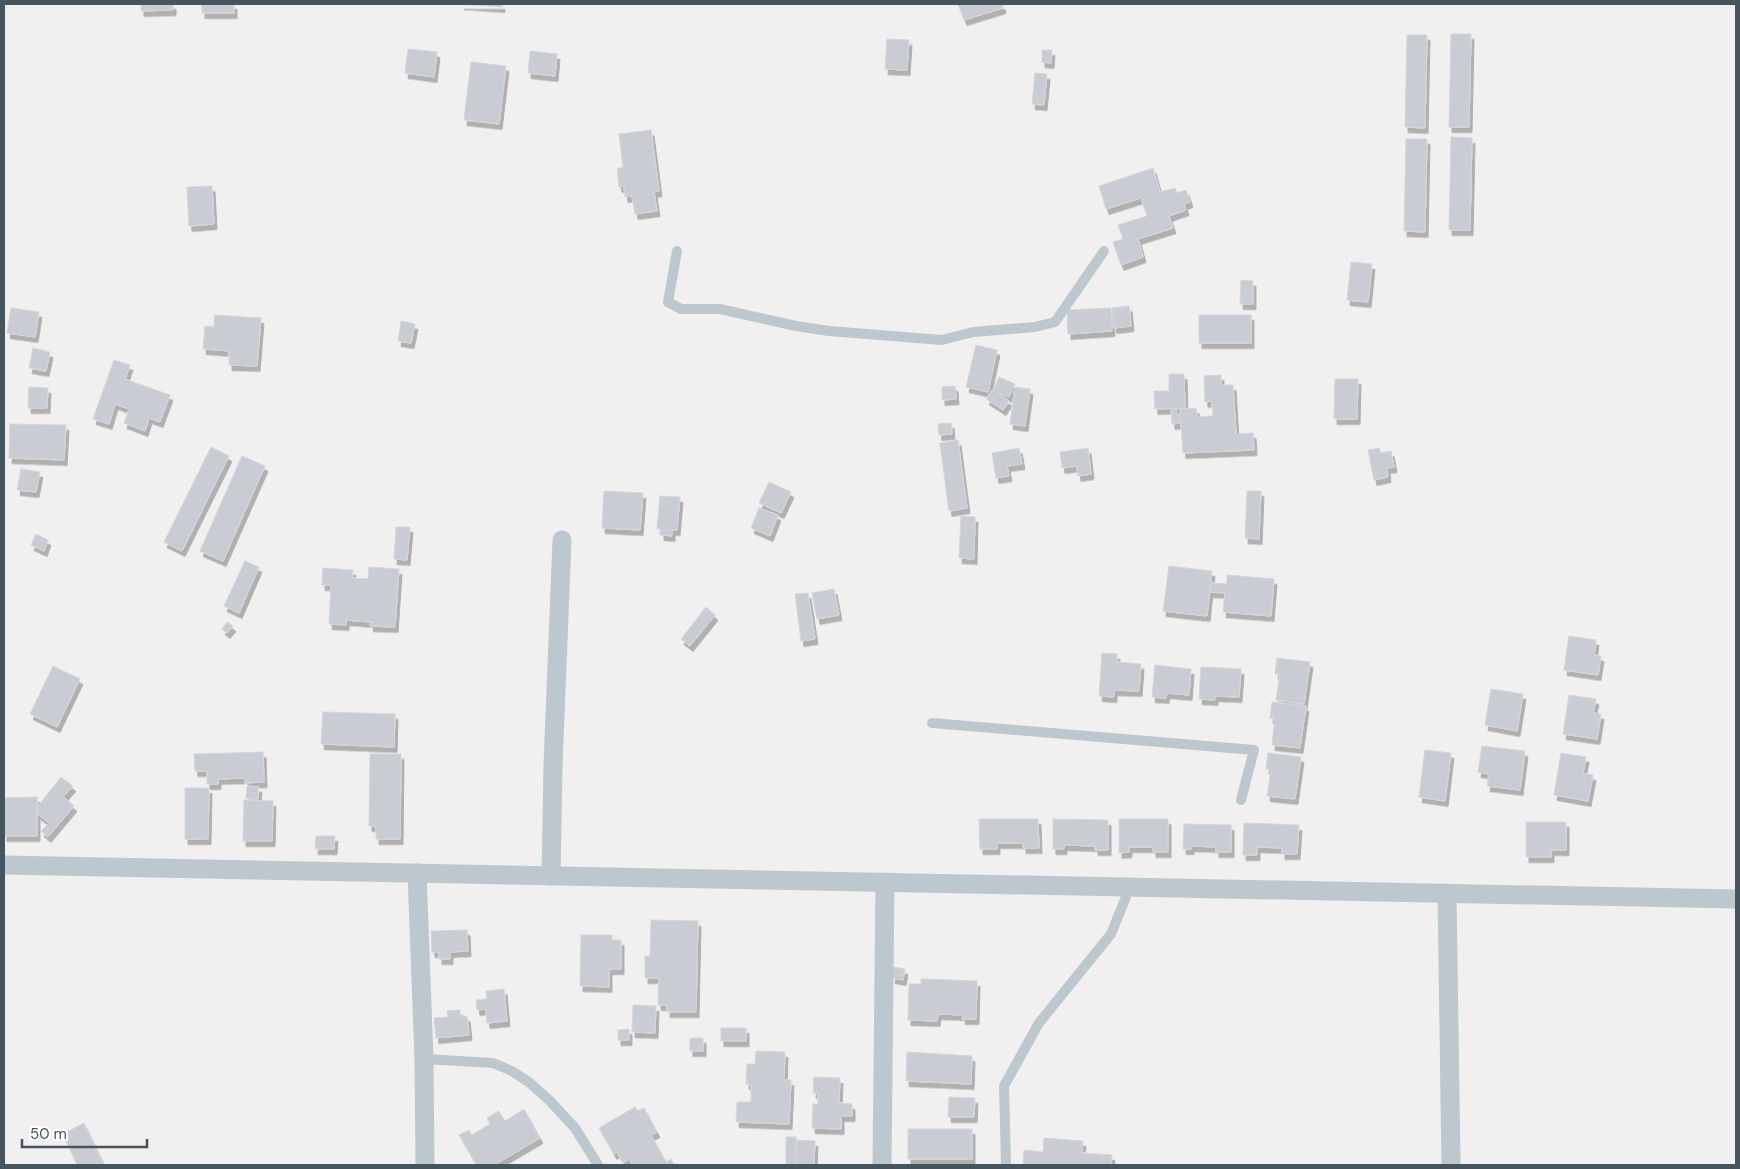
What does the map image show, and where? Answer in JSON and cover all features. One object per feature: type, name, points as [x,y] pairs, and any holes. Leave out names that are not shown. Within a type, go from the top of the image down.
[{"type":"street","points":[[551,876],[553,766],[562,540]]},
{"type":"street","points":[[4,865],[1736,899]]},
{"type":"street","points":[[417,873],[424,1059],[425,1165]]},
{"type":"street","points":[[882,1165],[886,882]]},
{"type":"street","points":[[1447,893],[1451,1165]]},
{"type":"lane","points":[[677,251],[668,302],[681,309],[720,310],[829,331],[942,340],[973,332],[1035,327],[1054,322],[1104,251]]},
{"type":"lane","points":[[932,723],[1254,750],[1241,800]]},
{"type":"lane","points":[[1006,1165],[1004,1086],[1039,1023],[1110,934],[1130,887]]},
{"type":"lane","points":[[424,1059],[493,1063],[512,1072],[530,1083],[557,1107],[575,1128],[598,1165]]},
{"type":"building","points":[[141,4],[173,4],[173,10],[141,11]]},
{"type":"building","points":[[202,4],[234,4],[234,13],[202,13]]},
{"type":"building","points":[[461,4],[502,4],[502,7]]},
{"type":"building","points":[[958,4],[1002,4],[1003,8],[964,20]]},
{"type":"building","points":[[1451,34],[1471,34],[1469,127],[1449,127]]},
{"type":"building","points":[[1407,35],[1427,35],[1425,128],[1405,127]]},
{"type":"building","points":[[887,39],[909,40],[907,70],[885,69]]},
{"type":"building","points":[[408,49],[437,52],[434,77],[405,73]]},
{"type":"building","points":[[1042,50],[1052,50],[1051,63],[1042,62]]},
{"type":"building","points":[[530,51],[557,54],[555,76],[528,73]]},
{"type":"building","points":[[471,62],[506,66],[499,124],[464,120]]},
{"type":"building","points":[[1035,73],[1047,74],[1044,105],[1032,104]]},
{"type":"building","points":[[651,130],[659,191],[654,192],[657,211],[635,214],[632,196],[625,197],[624,186],[619,187],[617,169],[623,167],[619,134]]},
{"type":"building","points":[[1451,137],[1472,138],[1470,230],[1449,230]]},
{"type":"building","points":[[1406,139],[1427,139],[1425,232],[1404,231]]},
{"type":"building","points":[[1153,168],[1160,192],[1175,188],[1177,193],[1186,190],[1190,202],[1184,204],[1186,210],[1169,216],[1173,228],[1138,239],[1143,257],[1121,265],[1113,242],[1123,239],[1118,225],[1147,216],[1141,198],[1106,209],[1099,186]]},
{"type":"building","points":[[212,186],[214,224],[189,226],[187,187]]},
{"type":"building","points":[[1351,262],[1372,264],[1368,302],[1347,300]]},
{"type":"building","points":[[1241,280],[1253,281],[1253,304],[1240,304]]},
{"type":"building","points":[[1129,306],[1131,326],[1114,328],[1112,308]]},
{"type":"building","points":[[11,308],[39,312],[35,337],[7,333]]},
{"type":"building","points":[[1111,308],[1112,331],[1068,334],[1067,310]]},
{"type":"building","points":[[215,315],[261,318],[257,366],[229,365],[229,351],[203,349],[205,326],[214,327]]},
{"type":"building","points":[[1199,315],[1251,315],[1251,343],[1199,343]]},
{"type":"building","points":[[401,321],[415,324],[411,343],[398,341]]},
{"type":"building","points":[[976,345],[997,350],[988,392],[966,387]]},
{"type":"building","points":[[33,348],[50,352],[46,371],[29,368]]},
{"type":"building","points":[[114,360],[130,365],[125,379],[170,395],[160,422],[149,418],[145,431],[124,423],[129,409],[115,404],[109,424],[93,419]]},
{"type":"building","points":[[1169,374],[1184,374],[1185,408],[1155,409],[1154,391],[1169,391]]},
{"type":"building","points":[[1221,375],[1221,385],[1233,385],[1236,434],[1253,433],[1254,450],[1183,453],[1180,409],[1196,408],[1197,417],[1213,416],[1212,401],[1205,402],[1204,376]]},
{"type":"building","points":[[999,377],[1015,384],[1009,397],[993,390]]},
{"type":"building","points":[[1335,379],[1358,379],[1357,419],[1334,419]]},
{"type":"building","points":[[955,386],[956,399],[942,400],[942,387]]},
{"type":"building","points":[[29,387],[48,388],[47,408],[28,408]]},
{"type":"building","points":[[1015,387],[1030,389],[1025,426],[1010,424]]},
{"type":"building","points":[[993,389],[1009,401],[1003,410],[986,399]]},
{"type":"building","points":[[1176,408],[1177,415],[1180,415],[1181,423],[1172,424],[1171,409]]},
{"type":"building","points":[[951,423],[952,434],[939,435],[938,424]]},
{"type":"building","points":[[10,424],[66,425],[64,460],[9,458]]},
{"type":"building","points":[[958,440],[967,508],[949,511],[940,443]]},
{"type":"building","points":[[211,447],[229,456],[182,551],[164,542]]},
{"type":"building","points":[[1019,448],[1022,464],[1007,466],[1009,476],[996,478],[992,453]]},
{"type":"building","points":[[1088,448],[1091,474],[1078,476],[1077,466],[1062,468],[1060,452]]},
{"type":"building","points":[[1379,448],[1381,453],[1391,451],[1394,467],[1387,468],[1388,477],[1374,480],[1368,450]]},
{"type":"building","points":[[242,456],[265,466],[223,561],[200,551]]},
{"type":"building","points":[[21,469],[40,472],[36,492],[17,490]]},
{"type":"building","points":[[769,482],[791,492],[781,513],[759,503]]},
{"type":"building","points":[[604,491],[643,493],[640,530],[602,528]]},
{"type":"building","points":[[1247,491],[1261,491],[1259,539],[1245,538]]},
{"type":"building","points":[[660,496],[680,497],[677,530],[672,530],[672,536],[661,535],[661,529],[657,529]]},
{"type":"building","points":[[759,508],[778,515],[770,536],[751,528]]},
{"type":"building","points":[[961,516],[975,517],[974,559],[959,558]]},
{"type":"building","points":[[396,527],[410,527],[407,560],[394,559]]},
{"type":"building","points":[[36,534],[48,540],[44,551],[31,545]]},
{"type":"building","points":[[245,561],[259,567],[239,613],[224,606]]},
{"type":"building","points":[[1169,566],[1212,571],[1207,616],[1163,611]]},
{"type":"building","points":[[369,567],[399,569],[395,627],[370,626],[371,622],[346,620],[346,625],[329,624],[331,585],[322,585],[323,568],[353,570],[352,578],[368,579]]},
{"type":"building","points":[[1227,575],[1274,579],[1271,616],[1223,612],[1225,593],[1210,592],[1211,583],[1227,584]]},
{"type":"building","points":[[834,589],[839,615],[817,619],[812,593]]},
{"type":"building","points":[[808,593],[815,639],[801,641],[795,594]]},
{"type":"building","points":[[706,607],[715,615],[690,646],[681,639]]},
{"type":"building","points":[[227,622],[233,626],[227,633],[222,629]]},
{"type":"building","points":[[1569,636],[1596,640],[1594,655],[1601,656],[1598,675],[1564,670]]},
{"type":"building","points":[[1102,653],[1117,654],[1117,662],[1141,664],[1139,691],[1114,690],[1114,697],[1099,696]]},
{"type":"building","points":[[1277,658],[1310,662],[1304,704],[1276,700],[1280,674],[1275,674]]},
{"type":"building","points":[[1155,665],[1191,669],[1189,695],[1167,693],[1166,698],[1152,697]]},
{"type":"building","points":[[53,666],[80,679],[57,727],[30,714]]},
{"type":"building","points":[[1201,667],[1241,669],[1239,697],[1215,696],[1215,700],[1199,699]]},
{"type":"building","points":[[1491,689],[1523,694],[1517,731],[1485,725]]},
{"type":"building","points":[[1569,695],[1596,699],[1593,713],[1601,714],[1597,739],[1563,734]]},
{"type":"building","points":[[1272,702],[1306,706],[1300,748],[1272,745],[1275,718],[1270,718]]},
{"type":"building","points":[[323,712],[395,714],[394,747],[321,744]]},
{"type":"building","points":[[1482,746],[1525,751],[1520,790],[1487,786],[1489,774],[1478,772]]},
{"type":"building","points":[[1425,750],[1451,753],[1445,801],[1419,797]]},
{"type":"building","points":[[263,752],[264,782],[245,783],[245,778],[218,779],[218,784],[207,784],[207,771],[195,771],[194,754]]},
{"type":"building","points":[[1268,753],[1301,757],[1295,799],[1267,796],[1271,769],[1266,769]]},
{"type":"building","points":[[1561,753],[1586,757],[1583,773],[1593,775],[1588,801],[1554,795]]},
{"type":"building","points":[[370,754],[401,754],[400,839],[376,839],[376,826],[369,826]]},
{"type":"building","points":[[61,777],[73,786],[63,797],[74,806],[48,837],[41,831],[49,823],[34,811]]},
{"type":"building","points":[[247,786],[259,787],[258,799],[246,798]]},
{"type":"building","points":[[185,788],[209,788],[208,839],[185,839]]},
{"type":"building","points":[[37,797],[37,836],[4,836],[4,798]]},
{"type":"building","points":[[244,800],[273,801],[272,841],[243,841]]},
{"type":"building","points":[[979,819],[1038,819],[1039,848],[1023,848],[1023,843],[997,843],[997,849],[980,849]]},
{"type":"building","points":[[1053,819],[1108,820],[1108,850],[1095,850],[1095,846],[1064,845],[1064,849],[1053,849]]},
{"type":"building","points":[[1119,819],[1168,819],[1168,852],[1153,852],[1153,847],[1129,847],[1129,852],[1119,853]]},
{"type":"building","points":[[1526,822],[1566,822],[1566,850],[1551,850],[1551,857],[1526,857]]},
{"type":"building","points":[[1244,823],[1299,825],[1297,854],[1282,854],[1282,848],[1257,847],[1257,855],[1243,855]]},
{"type":"building","points":[[1184,824],[1231,825],[1231,852],[1216,852],[1216,847],[1191,846],[1191,849],[1183,849]]},
{"type":"building","points":[[316,836],[335,836],[334,849],[315,849]]},
{"type":"building","points":[[651,920],[698,921],[696,1012],[667,1012],[667,1005],[658,1005],[659,978],[645,978],[645,956],[650,956]]},
{"type":"building","points":[[467,930],[468,951],[450,952],[450,959],[439,959],[439,952],[432,952],[431,931]]},
{"type":"building","points":[[581,935],[612,935],[612,940],[621,940],[621,969],[609,969],[609,987],[580,986]]},
{"type":"building","points":[[894,967],[905,969],[903,980],[892,978]]},
{"type":"building","points":[[921,979],[977,981],[976,1019],[962,1019],[963,1015],[938,1014],[937,1021],[908,1020],[909,984],[921,984]]},
{"type":"building","points":[[504,989],[507,1021],[487,1023],[486,1009],[477,1010],[476,1000],[487,999],[486,991]]},
{"type":"building","points":[[633,1005],[656,1006],[655,1033],[632,1032]]},
{"type":"building","points":[[460,1010],[460,1017],[467,1016],[469,1035],[436,1038],[434,1018],[448,1017],[447,1011]]},
{"type":"building","points":[[721,1028],[746,1028],[746,1041],[721,1041]]},
{"type":"building","points":[[629,1029],[629,1040],[618,1040],[618,1030]]},
{"type":"building","points":[[690,1038],[703,1038],[703,1051],[690,1051]]},
{"type":"building","points":[[756,1051],[785,1052],[784,1080],[791,1080],[789,1124],[736,1122],[737,1102],[751,1102],[751,1084],[746,1084],[747,1064],[755,1064]]},
{"type":"building","points":[[907,1052],[972,1056],[971,1084],[906,1081]]},
{"type":"building","points":[[814,1077],[840,1078],[839,1103],[852,1104],[852,1116],[841,1116],[841,1129],[812,1128],[813,1104],[818,1104],[818,1093],[813,1093]]},
{"type":"building","points":[[949,1097],[975,1098],[974,1117],[948,1117]]},
{"type":"building","points":[[635,1107],[638,1111],[644,1108],[657,1132],[651,1135],[666,1162],[671,1159],[674,1165],[633,1165],[629,1159],[623,1163],[617,1152],[614,1154],[599,1128]]},
{"type":"building","points":[[524,1109],[540,1138],[494,1165],[477,1165],[459,1135],[469,1130],[472,1135],[490,1124],[487,1118],[499,1111],[505,1121]]},
{"type":"building","points":[[84,1123],[104,1165],[77,1165],[63,1134]]},
{"type":"building","points":[[908,1129],[972,1129],[972,1159],[908,1159]]},
{"type":"building","points":[[786,1137],[796,1137],[796,1165],[786,1165]]},
{"type":"building","points":[[1044,1138],[1083,1141],[1082,1153],[1112,1155],[1111,1165],[1023,1165],[1024,1150],[1043,1152]]},
{"type":"building","points":[[797,1140],[815,1141],[814,1164],[796,1164]]}]
